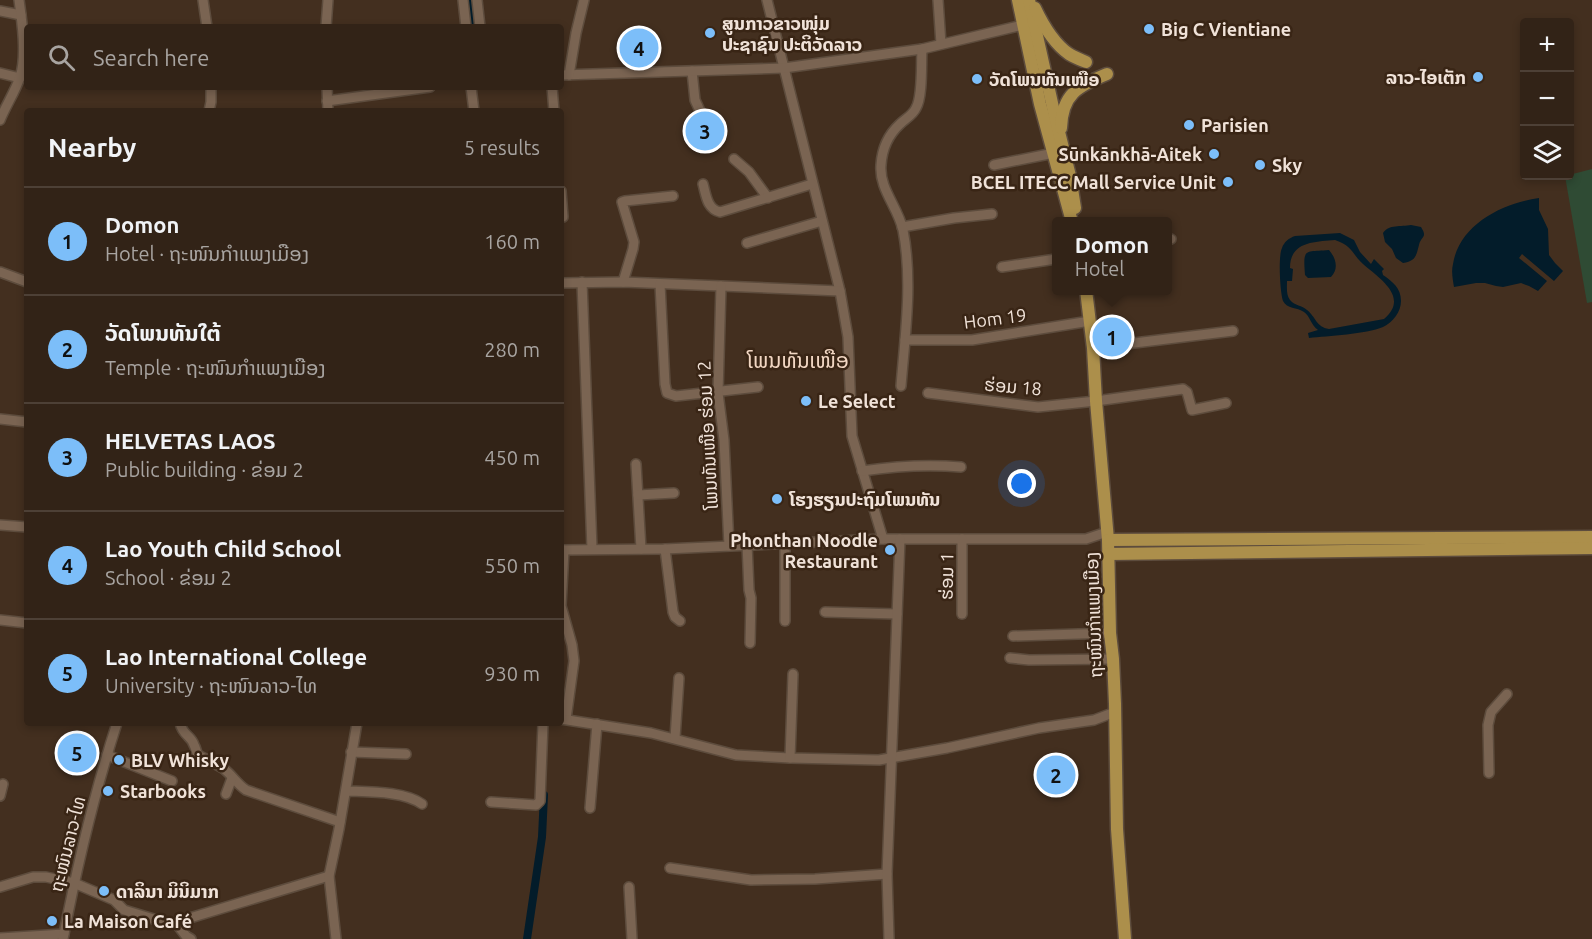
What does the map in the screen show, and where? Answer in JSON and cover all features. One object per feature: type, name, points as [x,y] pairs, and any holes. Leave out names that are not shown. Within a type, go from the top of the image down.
[{"type":"main road","points":[[1018,0],[1023,25],[1061,141],[1076,217]]},
{"type":"main road","points":[[1030,0],[1038,70]]},
{"type":"main road","points":[[1030,0],[1058,44],[1069,54],[1086,62]]},
{"type":"main road","points":[[1061,141],[1062,112],[1071,94],[1078,87],[1107,74]]},
{"type":"main road","points":[[1042,85],[1054,153],[1071,217]]},
{"type":"main road","name":"ຖະໜົນກຳແພງເມືອງ","points":[[1087,295],[1108,536],[1117,829],[1125,939]]},
{"type":"main road","points":[[1108,536],[1592,537]]},
{"type":"main road","points":[[1108,554],[1592,548]]},
{"type":"street","points":[[0,120],[2,107],[20,78],[23,67],[20,0]]},
{"type":"street","points":[[203,0],[207,24]]},
{"type":"street","points":[[326,24],[328,0]]},
{"type":"street","points":[[463,0],[466,24]]},
{"type":"street","points":[[477,0],[480,24]]},
{"type":"street","points":[[584,0],[565,75],[784,68],[922,49],[1023,25]]},
{"type":"street","points":[[767,0],[840,291],[848,337],[852,436],[883,539]]},
{"type":"street","points":[[938,0],[941,44]]},
{"type":"street","points":[[0,11],[21,15]]},
{"type":"street","points":[[901,386],[905,340],[906,251],[898,214],[885,190],[880,169],[889,137],[913,112],[918,103],[922,49]]},
{"type":"street","points":[[692,71],[695,100],[701,113]]},
{"type":"street","points":[[0,73],[20,78]]},
{"type":"street","points":[[210,108],[211,90]]},
{"type":"street","points":[[327,90],[328,108]]},
{"type":"street","points":[[327,100],[406,90]]},
{"type":"street","points":[[471,90],[474,108]]},
{"type":"street","points":[[552,90],[554,108]]},
{"type":"street","points":[[994,165],[1054,153]]},
{"type":"street","points":[[734,159],[749,172],[768,198]]},
{"type":"street","points":[[703,184],[710,207],[720,212],[813,184]]},
{"type":"street","points":[[623,282],[634,242],[622,202],[673,195]]},
{"type":"street","points":[[902,227],[992,214]]},
{"type":"street","points":[[747,243],[822,221]]},
{"type":"street","points":[[1002,267],[1052,260]]},
{"type":"street","points":[[0,273],[24,281]]},
{"type":"street","points":[[582,282],[592,549]]},
{"type":"street","points":[[564,283],[623,282],[840,291]]},
{"type":"street","points":[[660,284],[667,393],[675,396],[758,387]]},
{"type":"street","name":"ໂພນທັນເໜືອ ຮ່ອມ 12","points":[[722,286],[718,393],[724,440],[729,546]]},
{"type":"street","name":"Hom 19","points":[[905,340],[972,340],[1090,321]]},
{"type":"street","points":[[1093,348],[1233,331]]},
{"type":"street","name":"ຮ່ອມ 18","points":[[928,393],[1038,407],[1183,389],[1187,392],[1192,410],[1226,403]]},
{"type":"street","points":[[0,419],[24,422]]},
{"type":"street","points":[[636,464],[641,549]]},
{"type":"street","points":[[862,471],[930,465],[962,467]]},
{"type":"street","points":[[638,495],[674,493]]},
{"type":"street","points":[[0,525],[24,527]]},
{"type":"street","points":[[564,550],[665,549],[883,539],[1086,539],[1108,536]]},
{"type":"street","points":[[889,939],[887,874],[900,539]]},
{"type":"street","name":"ຮ່ອມ 1","points":[[962,614],[963,539]]},
{"type":"street","points":[[785,542],[785,621]]},
{"type":"street","points":[[747,544],[749,590],[752,598],[750,643]]},
{"type":"street","points":[[665,549],[673,612],[680,621]]},
{"type":"street","points":[[825,612],[897,614]]},
{"type":"street","points":[[564,616],[574,651],[574,661],[564,714]]},
{"type":"street","points":[[0,620],[24,623]]},
{"type":"street","points":[[1013,636],[1110,633]]},
{"type":"street","points":[[1010,658],[1029,660],[1113,658]]},
{"type":"street","points":[[790,758],[794,674]]},
{"type":"street","points":[[675,738],[679,678]]},
{"type":"street","points":[[1489,773],[1488,725],[1491,712],[1507,694]]},
{"type":"street","points":[[564,719],[675,738],[736,754],[879,760],[1039,728],[1094,720],[1115,712]]},
{"type":"street","points":[[590,808],[597,724]]},
{"type":"street","name":"ຖະໜົນລາວ-ໄທ","points":[[63,937],[74,883],[116,726]]},
{"type":"street","points":[[181,726],[182,732],[195,745],[198,755],[223,768],[236,783],[246,790],[340,822]]},
{"type":"street","points":[[336,939],[329,876],[356,726]]},
{"type":"street","points":[[491,802],[536,805],[540,801],[543,726]]},
{"type":"street","points":[[351,752],[406,754]]},
{"type":"street","points":[[107,755],[172,781]]},
{"type":"street","points":[[226,794],[232,778]]},
{"type":"street","points":[[0,796],[3,784]]},
{"type":"street","points":[[346,791],[397,795],[422,804]]},
{"type":"street","points":[[670,868],[751,880],[815,879],[887,874]]},
{"type":"street","points":[[0,887],[46,877],[74,883],[114,900],[124,910],[170,924],[329,876]]},
{"type":"street","points":[[629,887],[632,939]]},
{"type":"street","points":[[176,923],[188,938]]},
{"type":"street","points":[[0,938],[63,937]]},
{"type":"green space","points":[[1592,169],[1592,302],[1587,303],[1566,180],[1574,180],[1574,174]]},
{"type":"water","points":[[1539,198],[1539,210],[1548,229],[1549,255],[1563,271],[1554,281],[1522,254],[1519,258],[1547,281],[1538,291],[1521,283],[1503,287],[1476,283],[1454,287],[1452,270],[1457,250],[1473,227],[1497,211]]},
{"type":"water","points":[[1411,225],[1421,227],[1424,235],[1415,257],[1403,263],[1396,258],[1392,249],[1385,242],[1383,233],[1392,227]]},
{"type":"water","points":[[1340,233],[1354,240],[1360,252],[1371,264],[1374,259],[1384,269],[1383,275],[1398,289],[1401,301],[1396,316],[1387,325],[1376,329],[1309,338],[1308,333],[1318,330],[1304,312],[1285,304],[1281,290],[1281,252],[1285,242],[1295,236]],"holes":[[[1335,240],[1349,247],[1359,260],[1389,288],[1394,303],[1384,319],[1329,329],[1321,326],[1307,310],[1290,300],[1287,281],[1292,281],[1293,269],[1290,268],[1294,253],[1299,248],[1312,243]]]},
{"type":"water","points":[[1329,250],[1336,264],[1331,277],[1308,278],[1305,275],[1304,266],[1307,253]]},
{"type":"waterway","points":[[468,0],[470,24]]},
{"type":"waterway","points":[[527,939],[542,837],[544,795]]},
{"type":"place","name":"Big C Vientiane","points":[[1149,29]]},
{"type":"place","name":"ສູນກາວຂາວໜຸ່ມ ປະຊາຊົນ ປະຕິວັດລາວ","points":[[710,33]]},
{"type":"place","name":"Lao Youth Child School","points":[[639,48]]},
{"type":"place","name":"ລາວ-ໄອເຕັກ","points":[[1478,77]]},
{"type":"place","name":"ວັດໂພນທັນເໜືອ","points":[[977,79]]},
{"type":"place","name":"Parisien","points":[[1189,125]]},
{"type":"place","name":"HELVETAS LAOS","points":[[705,131]]},
{"type":"place","name":"Sūnkānkhā-Aitek","points":[[1214,154]]},
{"type":"place","name":"Sky","points":[[1260,165]]},
{"type":"place","name":"BCEL ITECC Mall Service Unit","points":[[1228,182]]},
{"type":"place","name":"Domon","points":[[1112,337]]},
{"type":"place","name":"Le Select","points":[[806,401]]},
{"type":"place","name":"ໂຮງຮຽນປະຖົມໂພນທັນ","points":[[777,499]]},
{"type":"place","name":"Phonthan Noodle Restaurant","points":[[890,550]]},
{"type":"place","name":"Lao International College","points":[[77,753]]},
{"type":"place","name":"BLV Whisky","points":[[119,760]]},
{"type":"place","name":"ວັດໂພນທັນໃຕ້","points":[[1056,775]]},
{"type":"place","name":"Starbooks","points":[[108,791]]},
{"type":"place","name":"ດາລິນາ ມິນິມາກ","points":[[104,891]]},
{"type":"place","name":"La Maison Café","points":[[52,921]]},
{"type":"district","name":"ໂພນທັນເໜືອ","points":[[798,360]]}]
